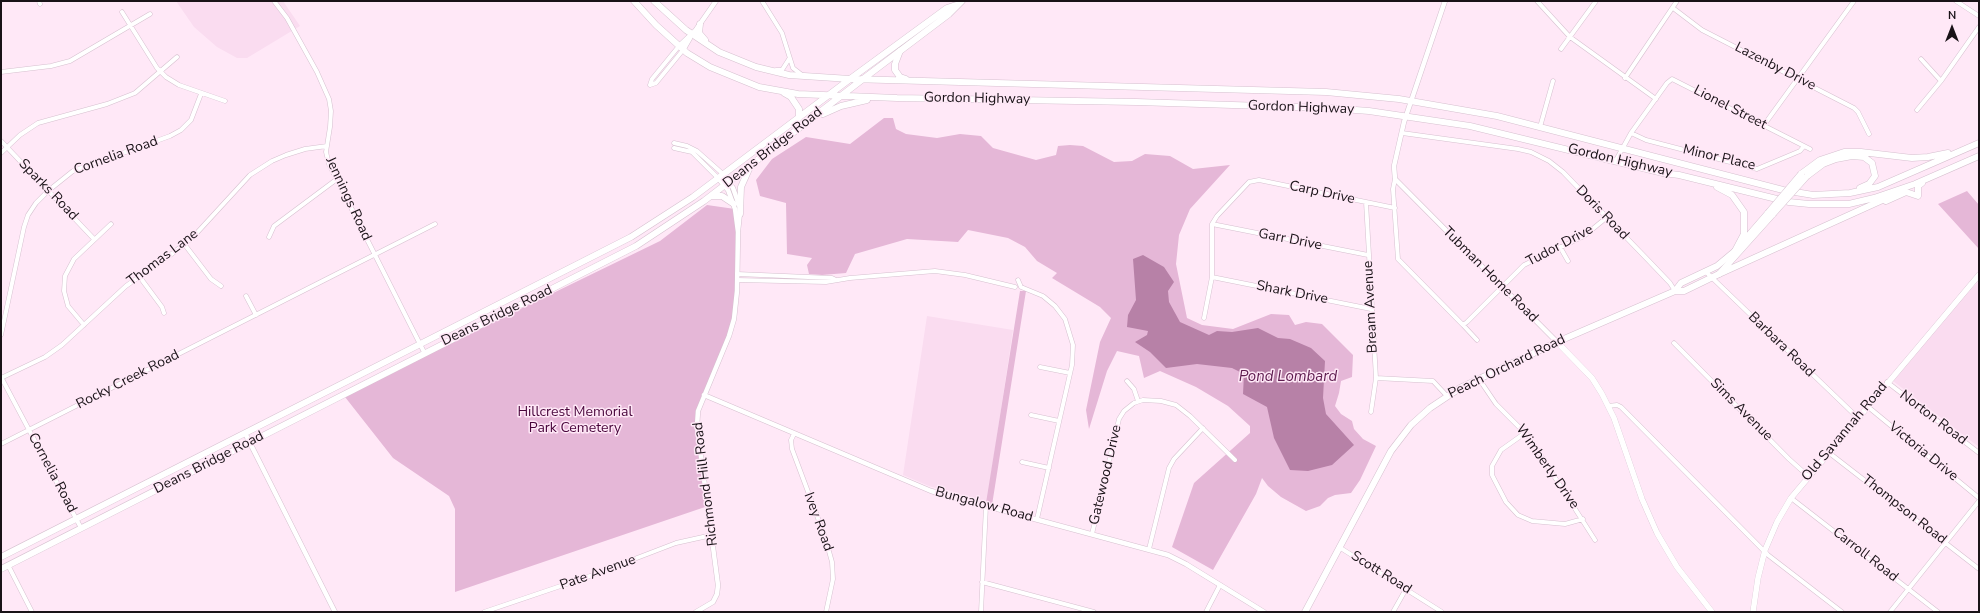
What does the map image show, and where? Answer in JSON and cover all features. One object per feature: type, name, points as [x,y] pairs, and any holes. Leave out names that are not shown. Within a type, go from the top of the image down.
[{"type":"main road","name":"Gordon Highway","points":[[634,1],[656,25],[681,48],[710,67],[734,78],[778,91],[828,96],[1136,102],[1329,108],[1407,116],[1470,126],[1615,162],[1710,182],[1789,202],[1816,205],[1862,202],[1915,184],[1979,156]]},
{"type":"main road","name":"Gordon Highway","points":[[654,1],[675,22],[692,35],[731,58],[769,71],[808,77],[850,79],[1319,92],[1413,101],[1471,110],[1540,126],[1783,190],[1819,195],[1850,193],[1878,187],[1979,143]]},
{"type":"main road","name":"Deans Bridge Road","points":[[1,557],[631,237],[671,212],[947,8],[962,1]]},
{"type":"main road","name":"Deans Bridge Road","points":[[1,569],[250,443],[424,352],[619,255],[654,235],[727,184],[950,14],[956,5]]},
{"type":"main road","points":[[700,24],[699,33],[704,40],[731,58]]},
{"type":"main road","points":[[900,51],[895,64],[896,72],[900,77],[914,81]]},
{"type":"main road","points":[[778,91],[791,97],[799,110],[799,118]]},
{"type":"main road","points":[[807,122],[833,109],[852,103],[897,98]]},
{"type":"main road","points":[[1719,274],[1804,175],[1820,160],[1844,152],[1861,152],[1898,158],[1919,158],[1946,154],[1979,140]]},
{"type":"main road","points":[[1804,175],[1823,164],[1845,157],[1864,157],[1872,163],[1875,176],[1869,184],[1854,190],[1819,195]]},
{"type":"main road","points":[[740,214],[742,182],[754,162]]},
{"type":"main road","points":[[1664,173],[1717,187],[1732,195],[1741,205],[1745,218],[1744,234],[1735,251]]},
{"type":"main road","points":[[1871,205],[1906,192],[1918,196],[1918,186],[1927,179]]},
{"type":"main road","points":[[1719,274],[1915,184]]},
{"type":"main road","points":[[704,201],[719,195],[727,198],[734,204]]},
{"type":"main road","points":[[1735,251],[1771,213]]},
{"type":"main road","name":"Peach Orchard Road","points":[[1675,291],[1682,282],[1724,261],[1735,251]]},
{"type":"main road","name":"Peach Orchard Road","points":[[1306,612],[1381,469],[1403,434],[1420,417],[1447,396],[1479,379],[1557,342],[1675,291],[1684,291],[1719,274]]},
{"type":"main road","name":"Old Savannah Road","points":[[1755,611],[1758,578],[1765,550],[1777,522],[1791,498],[1857,417],[1979,275]]},
{"type":"main road","name":"Tubman Home Road","points":[[1557,342],[1592,378],[1608,406],[1641,496],[1657,533],[1677,567],[1712,612]]},
{"type":"street","name":"Jennings Road","points":[[274,1],[287,18],[317,72],[329,99],[331,116],[327,157],[424,352]]},
{"type":"street","points":[[665,68],[652,79],[650,85],[656,83],[665,68],[692,35],[716,1]]},
{"type":"street","points":[[770,1],[763,3],[782,33],[793,68],[799,74],[808,77]]},
{"type":"street","points":[[1445,1],[1407,116],[1394,166],[1395,179],[1393,189],[1398,259],[1477,340]]},
{"type":"street","points":[[1537,1],[1570,37],[1656,99]]},
{"type":"street","points":[[1561,49],[1596,1]]},
{"type":"street","points":[[1625,78],[1678,1]]},
{"type":"street","points":[[1764,125],[1854,1]]},
{"type":"street","points":[[1956,1],[1979,16]]},
{"type":"street","name":"Lazenby Drive","points":[[1673,8],[1702,30],[1854,108],[1858,112],[1869,134]]},
{"type":"street","points":[[122,12],[160,72],[179,85],[201,94],[225,101]]},
{"type":"street","points":[[1,72],[46,67],[70,61],[150,14]]},
{"type":"street","points":[[1917,110],[1941,81],[1979,27]]},
{"type":"street","points":[[1,153],[20,135],[38,123],[106,104],[128,96],[146,84],[177,57]]},
{"type":"street","points":[[769,71],[782,70],[789,58]]},
{"type":"street","points":[[1921,59],[1941,81]]},
{"type":"street","name":"Lionel Street","points":[[1615,162],[1632,133],[1668,81],[1674,79],[1810,149]]},
{"type":"street","points":[[1540,126],[1553,81]]},
{"type":"street","name":"Cornelia Road","points":[[1,335],[24,227],[32,209],[48,191],[73,171],[177,132],[191,120],[201,94]]},
{"type":"street","name":"Doris Road","points":[[1402,133],[1518,149],[1537,155],[1555,166],[1670,283],[1675,291]]},
{"type":"street","name":"Minor Place","points":[[1632,133],[1646,140],[1757,169],[1800,151],[1804,146]]},
{"type":"street","points":[[1518,149],[1521,138]]},
{"type":"street","name":"Sparks Road","points":[[1,141],[94,239]]},
{"type":"street","name":"Richmond Hill Road","points":[[674,145],[692,152],[720,176],[736,194],[740,214],[736,304],[732,327],[698,408],[697,419],[718,578],[717,594],[713,602],[702,611],[696,612]]},
{"type":"street","name":"Thomas Lane","points":[[1,378],[55,350],[139,276],[184,245],[202,229],[232,194],[253,174],[272,161],[289,154],[305,149],[327,146]]},
{"type":"street","points":[[269,237],[274,226],[337,179]]},
{"type":"street","name":"Tubman Home Road","points":[[1395,179],[1557,342]]},
{"type":"street","name":"Carp Drive","points":[[1212,224],[1217,216],[1249,182],[1259,180],[1395,208]]},
{"type":"street","name":"Richmond Hill Road","points":[[727,184],[734,204],[738,232]]},
{"type":"street","name":"Bream Avenue","points":[[1366,202],[1376,378],[1371,412]]},
{"type":"street","name":"Tudor Drive","points":[[1463,325],[1524,265],[1584,236],[1606,218]]},
{"type":"street","points":[[84,326],[68,306],[65,295],[64,281],[71,264],[94,239],[111,224]]},
{"type":"street","name":"Rocky Creek Road","points":[[1,444],[435,224]]},
{"type":"street","points":[[1204,318],[1212,277],[1212,224]]},
{"type":"street","name":"Garr Drive","points":[[1212,224],[1368,255]]},
{"type":"street","points":[[184,245],[211,278],[221,286]]},
{"type":"street","points":[[1560,247],[1568,262]]},
{"type":"street","points":[[737,280],[826,282],[935,270],[965,274],[1015,287]]},
{"type":"street","name":"Barbara Road","points":[[1706,271],[1857,417]]},
{"type":"street","points":[[737,274],[832,278],[837,280]]},
{"type":"street","points":[[139,276],[162,307],[164,313]]},
{"type":"street","name":"Shark Drive","points":[[1212,277],[1371,309]]},
{"type":"street","points":[[1018,280],[1021,287],[1043,296],[1055,306],[1065,319],[1073,345],[1070,373],[1037,519]]},
{"type":"street","points":[[246,296],[256,315]]},
{"type":"street","name":"Sims Avenue","points":[[1674,343],[1789,459],[1808,476]]},
{"type":"street","points":[[1040,367],[1070,373]]},
{"type":"street","name":"Cornelia Road","points":[[1,378],[77,519],[80,528]]},
{"type":"street","points":[[1376,378],[1433,381],[1447,396]]},
{"type":"street","name":"Wimberly Drive","points":[[1479,379],[1496,404],[1526,432],[1595,540]]},
{"type":"street","points":[[1127,381],[1134,389],[1138,401],[1161,401],[1171,403],[1180,408],[1203,428],[1235,460]]},
{"type":"street","name":"Norton Road","points":[[1887,382],[1979,453]]},
{"type":"street","name":"Bungalow Road","points":[[704,395],[911,484],[986,506],[1149,549],[1176,558],[1264,612]]},
{"type":"street","name":"Gatewood Drive","points":[[1092,534],[1119,420],[1127,408],[1138,401]]},
{"type":"street","points":[[1608,406],[1617,405],[1626,412],[1765,550],[1768,555],[1842,612]]},
{"type":"street","name":"Victoria Drive","points":[[1867,406],[1979,500]]},
{"type":"street","points":[[1031,415],[1059,422]]},
{"type":"street","points":[[1149,549],[1169,468],[1174,459],[1203,428]]},
{"type":"street","points":[[1526,432],[1501,450],[1492,466],[1492,475],[1506,502],[1518,515],[1532,521],[1565,524],[1583,519]]},
{"type":"street","points":[[245,433],[335,612]]},
{"type":"street","name":"Ivey Road","points":[[794,434],[791,440],[792,449],[832,562],[832,584],[826,612]]},
{"type":"street","name":"Thompson Road","points":[[1828,452],[1979,569]]},
{"type":"street","points":[[1022,462],[1048,468]]},
{"type":"street","name":"Carroll Road","points":[[1791,498],[1938,612]]},
{"type":"street","points":[[1890,612],[1944,542],[1979,500]]},
{"type":"street","points":[[981,612],[986,506]]},
{"type":"street","name":"Pate Avenue","points":[[484,612],[597,573],[676,543],[712,535]]},
{"type":"street","name":"Scott Road","points":[[1339,547],[1442,612]]},
{"type":"street","points":[[8,565],[32,612]]},
{"type":"street","points":[[982,582],[1094,612]]},
{"type":"street","points":[[1206,612],[1220,586]]},
{"type":"street","points":[[1393,612],[1406,589]]},
{"type":"shaded area","points":[[176,1],[283,1],[300,26],[247,58],[237,58],[217,47],[194,27]]},
{"type":"shaded area","points":[[1979,281],[1979,447],[1893,381],[1952,309]]},
{"type":"shaded area","points":[[927,316],[1013,330],[987,502],[929,486],[903,475]]},
{"type":"green space","points":[[884,118],[893,118],[896,129],[906,134],[937,138],[960,134],[981,136],[993,148],[1036,160],[1056,155],[1058,146],[1070,145],[1083,146],[1114,162],[1132,161],[1145,154],[1170,156],[1193,169],[1230,165],[1190,209],[1179,235],[1176,264],[1187,318],[1202,325],[1233,329],[1271,314],[1289,315],[1295,325],[1306,322],[1322,324],[1353,355],[1352,377],[1341,381],[1335,406],[1341,414],[1352,421],[1354,429],[1363,439],[1376,446],[1360,480],[1351,493],[1335,495],[1328,498],[1320,506],[1306,511],[1281,497],[1268,486],[1262,478],[1256,494],[1213,570],[1172,547],[1194,483],[1250,433],[1250,426],[1228,406],[1196,387],[1160,371],[1144,378],[1139,356],[1117,351],[1107,371],[1089,429],[1086,410],[1100,342],[1111,318],[1100,307],[1052,278],[1057,273],[1037,261],[1025,247],[1008,238],[968,230],[958,242],[907,239],[855,254],[846,273],[822,275],[809,274],[807,265],[812,258],[787,254],[786,203],[760,196],[756,180],[772,159],[806,137],[850,144]]},
{"type":"green space","points":[[1967,191],[1979,205],[1979,249],[1938,204]]},
{"type":"green space","name":"Hillcrest Memorial Park Cemetery","points":[[707,205],[735,209],[738,252],[737,291],[729,336],[699,408],[699,436],[705,507],[455,592],[455,509],[449,496],[393,458],[345,397],[471,333],[660,241]]},
{"type":"green space","points":[[1020,291],[1026,291],[992,505],[986,503]]},
{"type":"water","name":"Pond Lombard","points":[[1143,255],[1164,267],[1174,282],[1168,291],[1169,302],[1180,322],[1209,335],[1217,331],[1232,332],[1258,328],[1278,338],[1290,339],[1311,348],[1325,361],[1323,398],[1326,414],[1354,445],[1332,465],[1308,471],[1290,470],[1274,438],[1267,407],[1243,394],[1244,374],[1232,368],[1197,364],[1166,368],[1150,352],[1135,342],[1147,335],[1148,331],[1127,327],[1128,315],[1136,300],[1133,259]]}]
